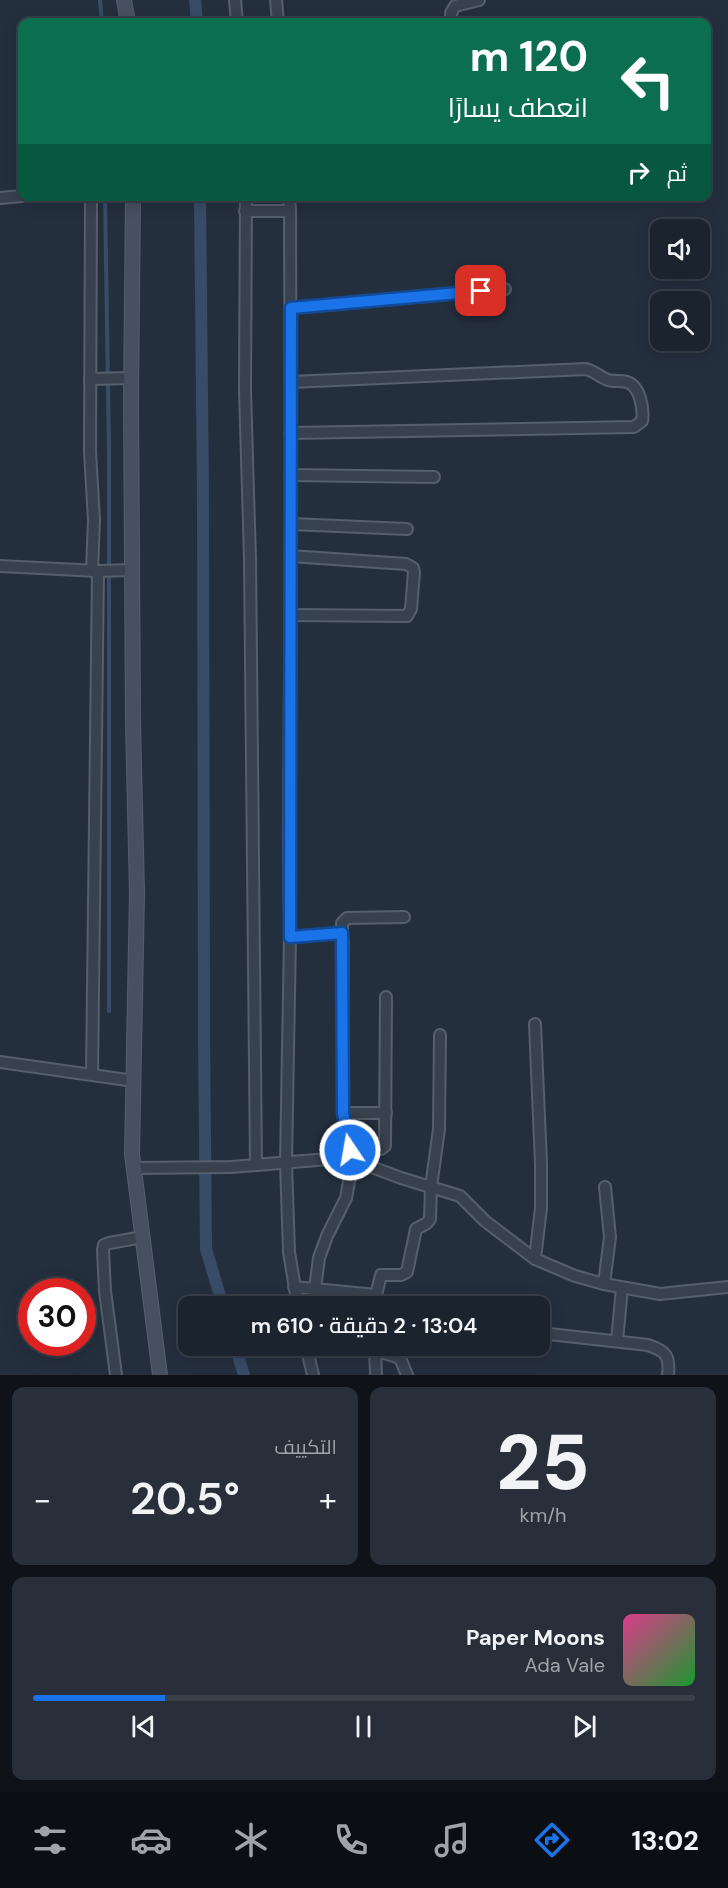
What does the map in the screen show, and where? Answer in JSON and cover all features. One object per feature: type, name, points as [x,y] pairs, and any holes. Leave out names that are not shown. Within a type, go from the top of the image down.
[{"type":"street","points":[[124,0],[127,18]]},
{"type":"street","points":[[235,0],[237,18]]},
{"type":"street","points":[[276,0],[278,18]]},
{"type":"street","points":[[451,18],[455,6],[478,0]]},
{"type":"street","points":[[0,198],[18,196]]},
{"type":"street","points":[[91,201],[94,379],[90,452],[95,571],[92,1074]]},
{"type":"street","points":[[133,201],[131,378],[136,892],[133,1168],[160,1375]]},
{"type":"street","points":[[246,201],[245,380],[250,559],[256,1165]]},
{"type":"street","points":[[289,201],[290,937],[286,1163],[289,1241],[296,1296]]},
{"type":"street","points":[[245,211],[290,211]]},
{"type":"street","points":[[291,308],[505,289]]},
{"type":"street","points":[[290,433],[634,427],[642,421],[643,415],[640,398],[630,382],[608,380],[586,369],[291,382]]},
{"type":"street","points":[[94,379],[131,378]]},
{"type":"street","points":[[290,475],[434,477]]},
{"type":"street","points":[[291,524],[407,529]]},
{"type":"street","points":[[290,556],[406,564],[413,568],[414,572],[411,609],[407,615],[290,615]]},
{"type":"street","points":[[0,566],[95,571],[132,570]]},
{"type":"street","points":[[315,1289],[319,1258],[346,1198],[352,1155],[343,1113],[342,922],[347,918],[404,917]]},
{"type":"street","points":[[290,937],[342,933]]},
{"type":"street","points":[[133,1168],[231,1167],[286,1163],[341,1158],[384,1148],[386,1143],[386,997]]},
{"type":"street","points":[[535,1024],[541,1208],[535,1259]]},
{"type":"street","points":[[376,1296],[381,1275],[401,1275],[407,1272],[416,1228],[430,1219],[431,1187],[439,1129],[440,1035]]},
{"type":"street","points":[[0,1062],[134,1081]]},
{"type":"street","points":[[343,1113],[386,1113]]},
{"type":"street","points":[[352,1155],[463,1198],[479,1217],[535,1259],[575,1276],[622,1288],[660,1294],[728,1287]]},
{"type":"street","points":[[604,1284],[610,1237],[605,1187]]},
{"type":"street","points":[[116,1375],[105,1292],[103,1250],[109,1243],[143,1237]]},
{"type":"street","points":[[294,1287],[350,1296]]},
{"type":"street","points":[[617,1341],[622,1288]]},
{"type":"street","points":[[550,1334],[648,1345],[663,1352],[669,1360],[668,1375]]},
{"type":"street","points":[[308,1356],[313,1375]]},
{"type":"street","points":[[375,1356],[376,1375]]},
{"type":"street","points":[[395,1356],[400,1358],[407,1375]]},
{"type":"waterway","points":[[100,0],[102,18]]},
{"type":"waterway","points":[[195,0],[197,18]]},
{"type":"waterway","points":[[105,201],[109,450],[109,1011]]},
{"type":"waterway","points":[[200,201],[206,1249],[220,1296]]},
{"type":"waterway","points":[[238,1356],[244,1375]]},
{"type":"route","points":[[350,1150],[343,1113],[342,933],[290,937],[291,308],[481,291]]}]
